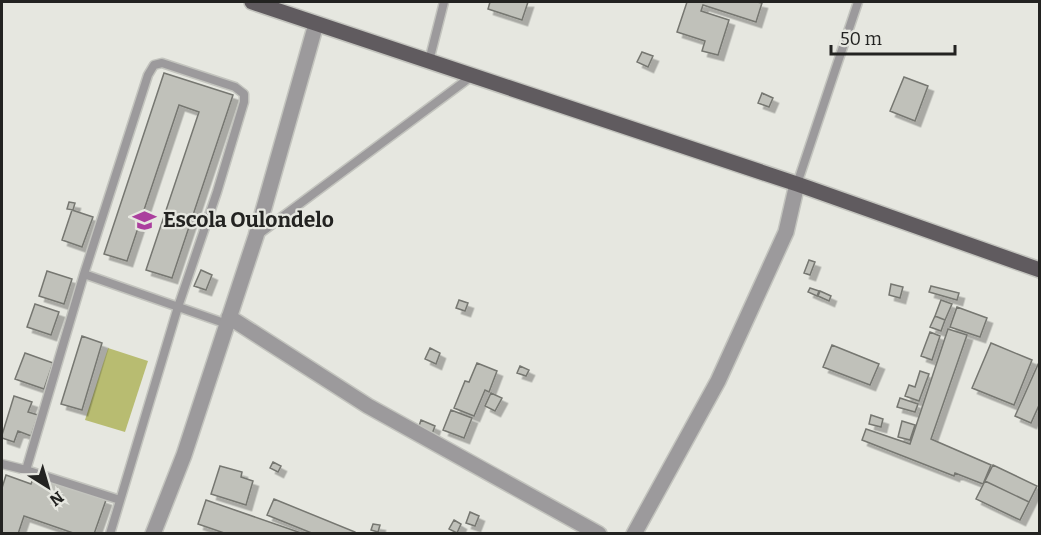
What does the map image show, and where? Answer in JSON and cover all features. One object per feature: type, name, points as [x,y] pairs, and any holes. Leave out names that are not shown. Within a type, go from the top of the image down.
[{"type":"main road","points":[[252,2],[797,184],[1040,270]]},
{"type":"street","points":[[153,534],[184,454],[256,237],[316,24]]},
{"type":"street","points":[[634,534],[718,381],[786,232],[797,184]]},
{"type":"street","points":[[228,321],[368,406],[599,534]]},
{"type":"lane","points":[[429,61],[444,2]]},
{"type":"lane","points":[[797,184],[858,2]]},
{"type":"lane","points":[[26,470],[84,274],[148,75],[154,65],[162,63],[235,87],[244,94],[244,102],[217,192],[178,307],[110,534]]},
{"type":"lane","points":[[256,237],[472,76]]},
{"type":"lane","points":[[84,274],[178,307],[228,321]]},
{"type":"lane","points":[[2,464],[120,500]]},
{"type":"green space","points":[[108,348],[148,361],[125,432],[85,420]]},
{"type":"building","points":[[490,2],[528,2],[522,20],[488,9]]},
{"type":"building","points":[[687,2],[762,3],[756,22],[703,5],[701,11],[729,20],[718,55],[702,51],[705,41],[677,32]]},
{"type":"building","points":[[642,52],[653,56],[648,67],[637,62]]},
{"type":"building","points":[[164,73],[233,95],[172,278],[146,270],[199,112],[179,105],[127,261],[104,254]]},
{"type":"building","points":[[904,77],[928,86],[915,121],[890,111]]},
{"type":"building","points":[[762,93],[773,98],[769,107],[758,103]]},
{"type":"building","points":[[69,202],[75,203],[73,210],[67,209]]},
{"type":"building","points":[[72,210],[93,217],[82,247],[62,240]]},
{"type":"building","points":[[809,260],[815,262],[810,275],[804,273]]},
{"type":"building","points":[[201,270],[212,275],[206,290],[194,286]]},
{"type":"building","points":[[47,271],[72,279],[64,304],[39,296]]},
{"type":"building","points":[[891,284],[903,287],[900,298],[889,295]]},
{"type":"building","points":[[931,286],[959,293],[957,300],[929,292]]},
{"type":"building","points":[[810,288],[819,291],[817,296],[808,292]]},
{"type":"building","points":[[820,291],[831,296],[829,301],[818,296]]},
{"type":"building","points":[[459,300],[468,303],[465,311],[456,308]]},
{"type":"building","points":[[941,300],[952,304],[945,320],[935,316]]},
{"type":"building","points":[[35,304],[59,312],[51,335],[27,327]]},
{"type":"building","points":[[957,307],[987,318],[980,337],[950,327]]},
{"type":"building","points":[[935,316],[945,320],[941,331],[930,327]]},
{"type":"building","points":[[948,329],[967,335],[931,439],[991,465],[983,484],[955,473],[954,476],[862,440],[866,429],[910,444]]},
{"type":"building","points":[[930,332],[940,336],[932,360],[921,356]]},
{"type":"building","points":[[82,336],[102,343],[82,410],[61,404]]},
{"type":"building","points":[[991,343],[1032,360],[1014,405],[972,388]]},
{"type":"building","points":[[832,345],[879,364],[870,385],[823,367]]},
{"type":"building","points":[[430,348],[440,353],[436,364],[425,359]]},
{"type":"building","points":[[25,353],[53,363],[44,389],[15,379]]},
{"type":"building","points":[[1040,360],[1040,403],[1031,423],[1015,416]]},
{"type":"building","points":[[477,363],[497,371],[489,392],[485,390],[474,416],[454,408],[465,381],[469,382]]},
{"type":"building","points":[[520,366],[529,370],[526,376],[517,373]]},
{"type":"building","points":[[920,371],[929,374],[919,401],[905,396],[909,385],[915,387]]},
{"type":"building","points":[[491,393],[502,398],[495,411],[485,406]]},
{"type":"building","points":[[14,396],[32,402],[28,412],[38,415],[31,436],[18,431],[14,442],[2,438],[2,435]]},
{"type":"building","points":[[900,398],[918,404],[915,412],[897,407]]},
{"type":"building","points":[[451,410],[472,418],[464,438],[443,430]]},
{"type":"building","points":[[871,415],[883,419],[881,427],[869,424]]},
{"type":"building","points":[[421,420],[435,426],[432,434],[418,429]]},
{"type":"building","points":[[902,421],[915,425],[910,440],[898,437]]},
{"type":"building","points":[[273,462],[281,466],[278,472],[270,468]]},
{"type":"building","points":[[993,465],[1037,486],[1029,502],[985,481]]},
{"type":"building","points":[[220,466],[242,472],[241,477],[253,481],[246,505],[211,494]]},
{"type":"building","points":[[6,475],[31,484],[34,476],[106,500],[94,534],[76,534],[24,516],[18,534],[2,534],[2,488]]},
{"type":"building","points":[[985,481],[1029,502],[1020,520],[976,499]]},
{"type":"building","points":[[274,499],[355,532],[355,534],[314,534],[267,515]]},
{"type":"building","points":[[206,500],[301,533],[227,534],[198,524]]},
{"type":"building","points":[[470,512],[479,516],[475,526],[466,523]]},
{"type":"building","points":[[454,520],[461,524],[457,533],[449,529]]},
{"type":"building","points":[[373,524],[380,525],[378,532],[371,530]]},
{"type":"place","name":"Escola Oulondelo","points":[[145,220]]}]
